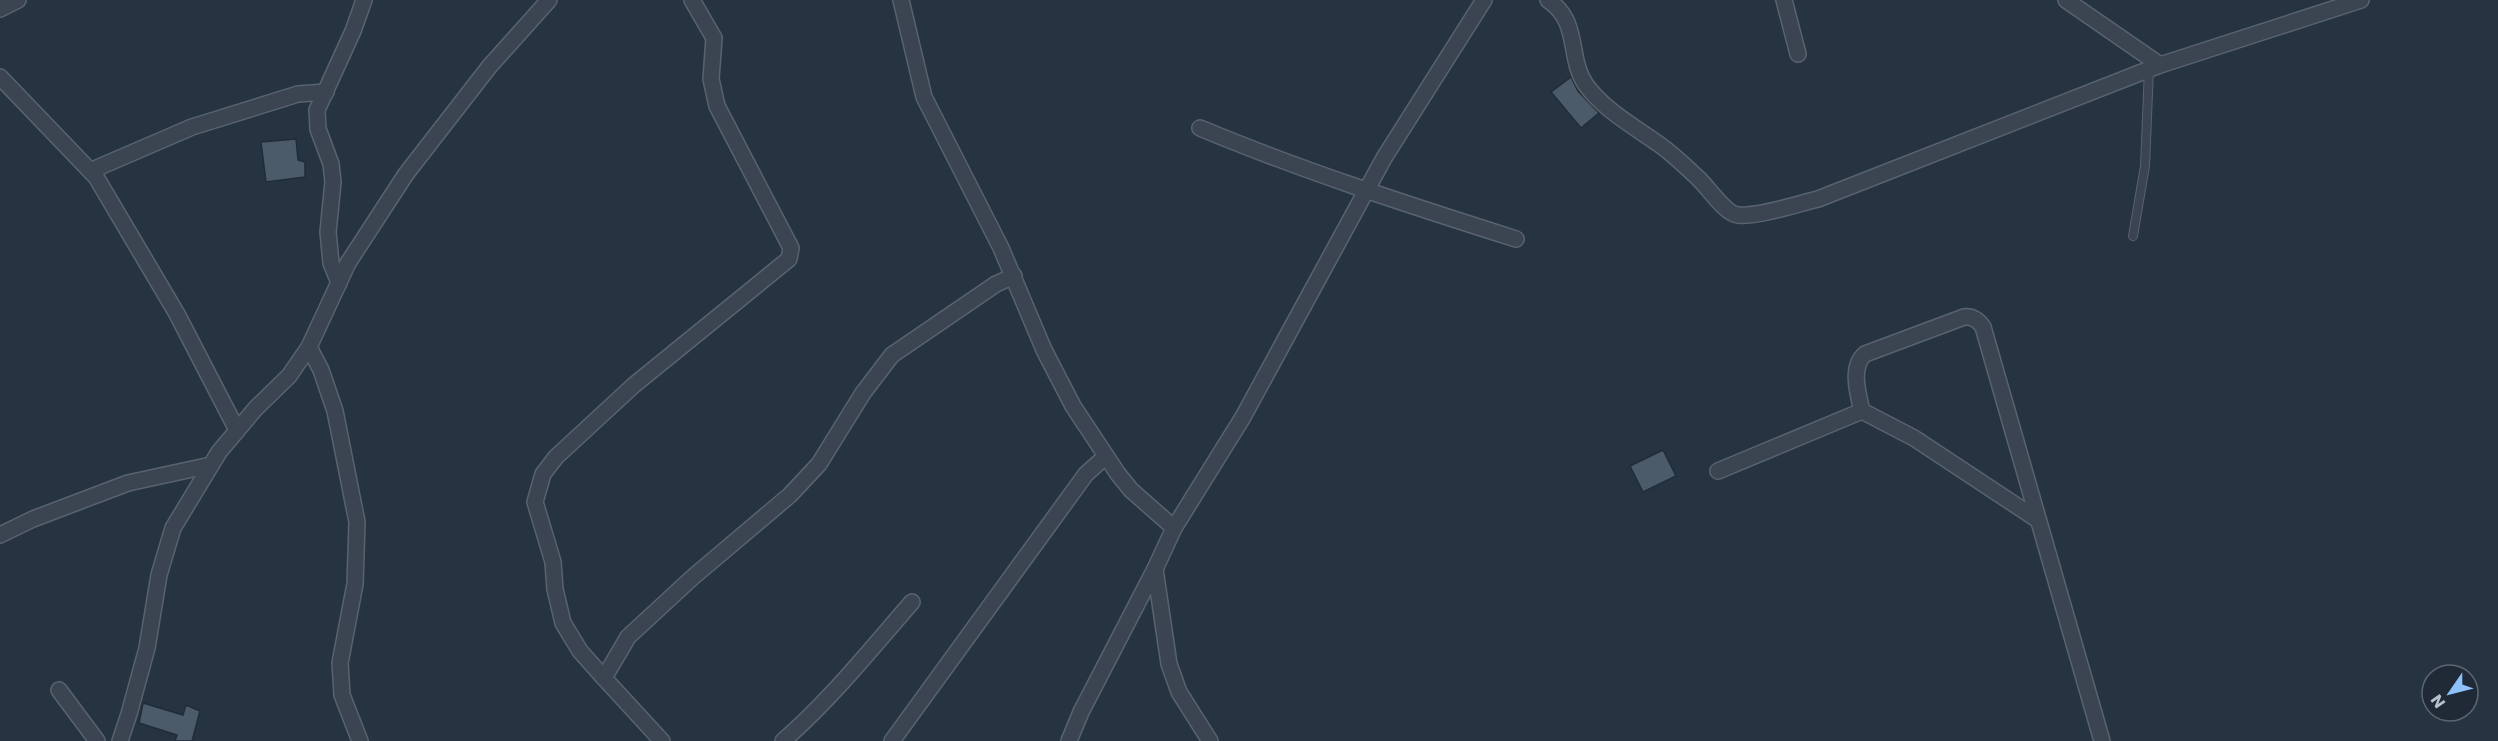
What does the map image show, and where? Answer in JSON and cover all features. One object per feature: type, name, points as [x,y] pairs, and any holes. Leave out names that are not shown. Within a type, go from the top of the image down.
[{"type":"street","points":[[0,9],[18,0]]},
{"type":"street","points":[[339,283],[331,263],[328,232],[333,182],[331,164],[318,129],[317,110],[364,0]]},
{"type":"street","points":[[120,741],[147,648],[159,575],[173,528],[211,465],[237,430],[289,375],[309,347],[348,263],[444,123],[489,67],[549,0]]},
{"type":"street","points":[[663,741],[580,651],[563,622],[555,589],[551,552],[535,502],[543,474],[556,457],[634,385],[789,259],[791,248],[717,106],[711,79],[714,38],[692,0]]},
{"type":"street","points":[[900,0],[924,97],[1014,276],[1044,350],[1073,406],[1105,457],[1131,490],[1174,528]]},
{"type":"street","points":[[1069,741],[1086,702],[1174,528],[1243,417],[1384,158],[1484,0]]},
{"type":"street","points":[[1548,0],[1556,6],[1566,20],[1586,85],[1621,119],[1661,146],[1736,215],[1783,208],[1818,199],[2154,67],[2361,0]]},
{"type":"street","points":[[1784,0],[1798,54]]},
{"type":"street","points":[[2066,0],[2154,67]]},
{"type":"street","points":[[0,77],[90,171],[121,216],[154,273],[237,430]]},
{"type":"street","points":[[90,171],[192,127],[298,94],[326,92]]},
{"type":"street","points":[[1200,128],[1264,155],[1366,191],[1516,239]]},
{"type":"street","points":[[604,678],[628,637],[693,577],[790,495],[819,464],[863,393],[892,355],[996,284],[1014,276]]},
{"type":"street","points":[[1862,411],[1857,382],[1858,363],[1864,354],[1964,317],[1969,316],[1978,320],[1983,327],[2013,428],[2102,741]]},
{"type":"street","points":[[309,347],[321,370],[335,411],[357,522],[355,584],[340,663],[342,695],[360,741]]},
{"type":"street","points":[[1718,471],[1862,411]]},
{"type":"street","points":[[1862,411],[1914,438],[2038,520]]},
{"type":"street","points":[[892,741],[1086,474],[1105,457]]},
{"type":"street","points":[[0,535],[33,519],[128,483],[211,465]]},
{"type":"street","points":[[1155,569],[1169,664],[1179,692],[1210,741]]},
{"type":"street","points":[[783,741],[851,672],[912,602]]},
{"type":"street","points":[[59,690],[96,741]]},
{"type":"lane","points":[[2133,236],[2145,166],[2154,67]]},
{"type":"building","points":[[1571,77],[1578,91],[1599,113],[1581,128],[1551,92]]},
{"type":"building","points":[[296,139],[298,160],[305,162],[305,177],[266,182],[261,142]]},
{"type":"building","points":[[1663,450],[1676,476],[1643,492],[1630,466]]},
{"type":"building","points":[[143,703],[183,715],[186,705],[200,711],[192,741],[175,741],[177,735],[139,723]]}]
